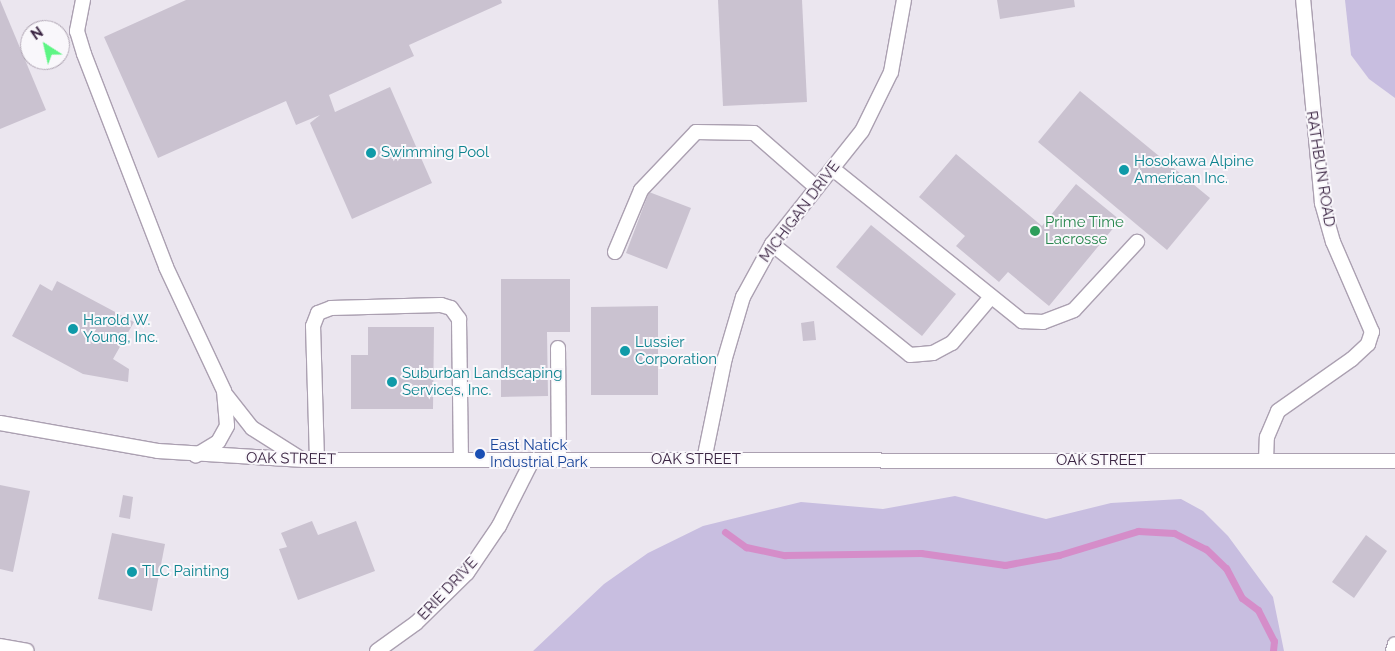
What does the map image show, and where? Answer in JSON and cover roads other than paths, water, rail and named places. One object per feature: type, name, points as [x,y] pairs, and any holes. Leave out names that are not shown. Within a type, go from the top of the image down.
[{"type":"main road","points":[[83,0],[77,31],[84,54],[159,250],[224,391],[252,428],[279,449],[310,460],[314,326],[318,313],[331,308],[441,305],[451,308],[459,319],[461,460]]},
{"type":"main road","name":"MICHIGAN DRIVE","points":[[704,460],[736,316],[752,276],[772,244],[862,131],[891,72],[904,0]]},
{"type":"main road","name":"RATHBUN ROAD","points":[[1266,461],[1266,437],[1278,411],[1352,359],[1368,344],[1372,332],[1333,242],[1322,203],[1303,0]]},
{"type":"main road","points":[[615,252],[641,190],[696,132],[754,133],[816,187]]},
{"type":"main road","points":[[833,169],[990,298],[1022,321],[1054,319],[1082,303],[1137,242]]},
{"type":"main road","points":[[772,244],[910,355],[933,353],[952,343],[990,298]]},
{"type":"main road","points":[[558,348],[559,460]]},
{"type":"main road","points":[[195,455],[218,442],[227,426],[224,391]]},
{"type":"main road","name":"OAK STREET","points":[[0,423],[195,455],[310,460],[1395,461]]},
{"type":"main road","name":"ERIE DRIVE","points":[[377,651],[416,622],[466,573],[499,526],[532,461]]},
{"type":"main road","points":[[1393,651],[1395,644]]},
{"type":"main road","points":[[0,646],[27,651]]},
{"type":"waterway","points":[[725,532],[746,547],[785,555],[921,553],[1005,565],[1059,555],[1138,531],[1174,533],[1206,549],[1226,568],[1242,598],[1258,610],[1274,641],[1273,651]]},
{"type":"place","name":"Swimming Pool","points":[[371,153]]},
{"type":"place","name":"Hosokawa Alpine American Inc.","points":[[1124,170]]},
{"type":"place","name":"Prime Time Lacrosse","points":[[1035,231]]},
{"type":"place","name":"Harold W. Young, Inc.","points":[[73,329]]},
{"type":"place","name":"Lussier Corporation","points":[[625,351]]},
{"type":"place","name":"Suburban Landscaping Services, Inc.","points":[[392,382]]},
{"type":"place","name":"East Natick Industrial Park","points":[[480,454]]},
{"type":"place","name":"TLC Painting","points":[[132,572]]}]
